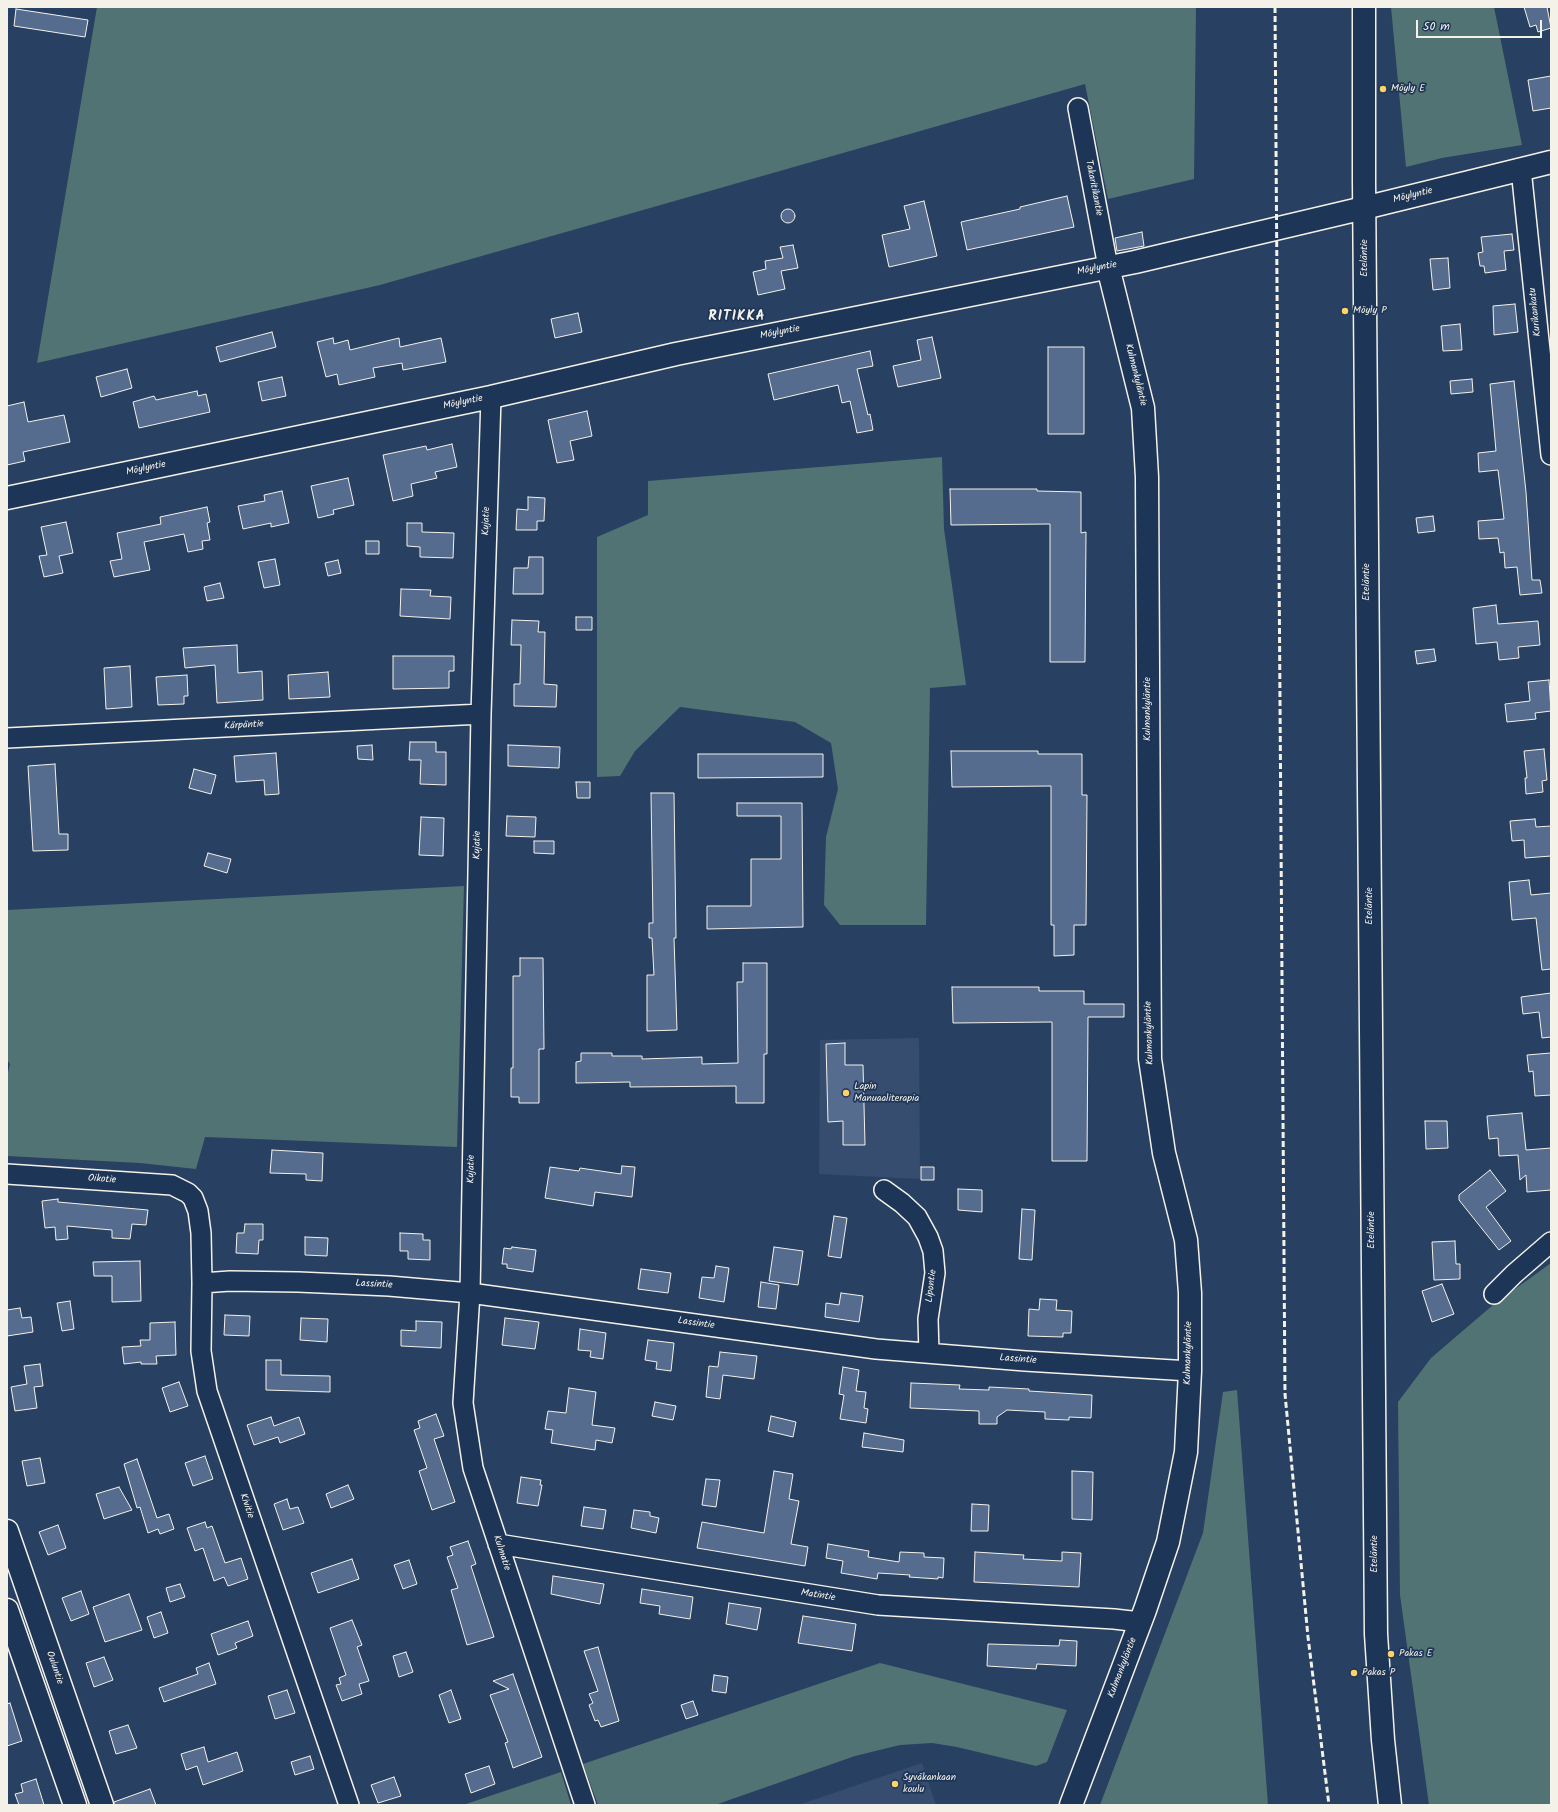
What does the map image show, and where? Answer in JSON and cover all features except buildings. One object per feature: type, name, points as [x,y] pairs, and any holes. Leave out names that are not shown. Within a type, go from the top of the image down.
[{"type":"street","name":"Eteläntie","points":[[1364,7],[1364,208],[1376,1634],[1383,1740],[1390,1805]]},
{"type":"street","name":"Takaritikantie","points":[[1078,108],[1108,267]]},
{"type":"street","name":"Möylyntie","points":[[7,498],[491,397],[676,354],[1108,267],[1364,208],[1521,168],[1551,162]]},
{"type":"street","name":"Kurikankatu","points":[[1521,168],[1551,455]]},
{"type":"street","name":"Kulmankyläntie","points":[[1071,1805],[1140,1622],[1170,1534],[1186,1452],[1190,1371],[1190,1293],[1186,1240],[1164,1153],[1150,1059],[1147,485],[1143,408],[1108,267]]},
{"type":"street","name":"Kujatie","points":[[470,1293],[481,714],[491,397]]},
{"type":"street","name":"Kärpäntie","points":[[7,738],[481,714]]},
{"type":"street","name":"Oikotie","points":[[7,1174],[172,1185],[188,1193],[193,1198]]},
{"type":"street","name":"Lipontie","points":[[884,1190],[902,1203],[917,1217],[928,1237],[933,1251],[935,1273],[928,1318],[929,1353]]},
{"type":"street","name":"Kivitie","points":[[193,1198],[198,1211],[201,1234],[201,1351],[207,1391],[349,1805]]},
{"type":"street","points":[[1494,1294],[1514,1274],[1551,1242]]},
{"type":"street","name":"Lassintie","points":[[202,1284],[230,1281],[298,1282],[389,1286],[470,1293],[876,1349],[1022,1361],[1190,1371]]},
{"type":"street","name":"Kulmatie","points":[[470,1293],[463,1403],[473,1468],[586,1805]]},
{"type":"street","name":"Ouluntie","points":[[7,1531],[102,1805]]},
{"type":"street","name":"Matintie","points":[[498,1544],[878,1605],[1114,1619],[1140,1622]]},
{"type":"street","points":[[7,1610],[75,1805]]},
{"type":"shaded area","points":[[919,1038],[920,1179],[819,1174],[820,1040]]},
{"type":"shaded area","name":"Syväkankaan koulu","points":[[922,1763],[936,1805],[798,1805]]},
{"type":"green space","points":[[97,7],[1196,7],[1194,179],[1108,199],[1085,84],[380,285],[37,363]]},
{"type":"green space","points":[[1391,7],[1494,7],[1522,145],[1442,158],[1406,167]]},
{"type":"green space","points":[[942,457],[944,529],[966,685],[930,688],[926,925],[840,925],[824,905],[826,837],[838,789],[831,743],[795,722],[680,707],[635,751],[620,776],[597,777],[597,537],[648,515],[648,481]]},
{"type":"green space","points":[[464,886],[457,1147],[205,1137],[196,1169],[140,1163],[7,1156],[7,1077],[10,1064],[7,1060],[7,910]]},
{"type":"green space","points":[[1551,1263],[1551,1805],[1429,1805],[1400,1595],[1398,1402],[1431,1358],[1493,1305]]},
{"type":"green space","points":[[1237,1390],[1268,1805],[1100,1805],[1203,1533],[1223,1392]]},
{"type":"green space","points":[[880,1663],[1067,1710],[1047,1762],[1036,1766],[957,1747],[932,1743],[900,1745],[855,1756],[715,1805],[598,1805],[583,1764]]},
{"type":"green space","points":[[561,1772],[571,1805],[463,1805]]},
{"type":"railway","points":[[1275,7],[1285,1394],[1308,1637],[1329,1805]]},
{"type":"place","name":"Möyly E","points":[[1383,89]]},
{"type":"place","name":"Möyly P","points":[[1345,311]]},
{"type":"place","name":"Lapin Manuaaliterapia","points":[[846,1093]]},
{"type":"place","name":"Pakas E","points":[[1391,1654]]},
{"type":"place","name":"Pakas P","points":[[1354,1673]]},
{"type":"place","name":"Syväkankaan koulu","points":[[895,1784]]},
{"type":"district","name":"RITIKKA","points":[[737,318]]}]
